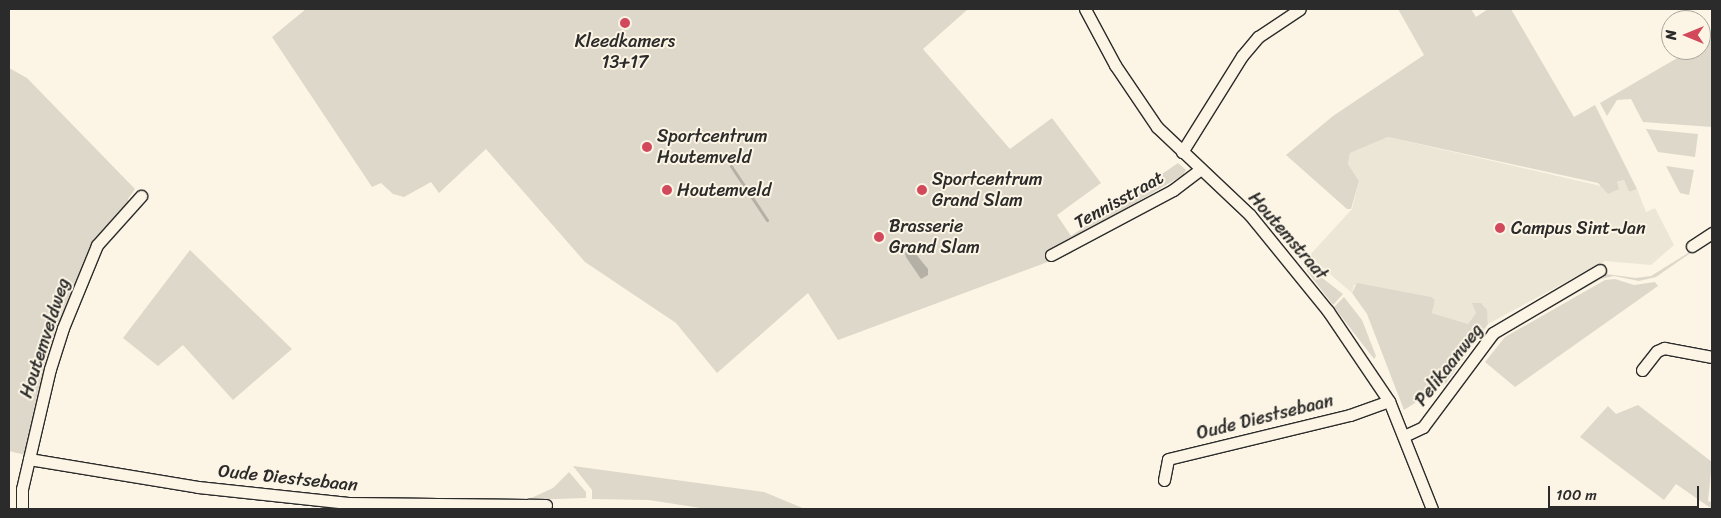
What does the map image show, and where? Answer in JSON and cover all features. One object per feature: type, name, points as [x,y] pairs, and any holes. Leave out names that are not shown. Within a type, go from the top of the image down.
[{"type":"street","name":"Houtemstraat","points":[[1085,9],[1130,90],[1157,127],[1250,215],[1298,270],[1389,401],[1432,509]]},
{"type":"street","points":[[1182,152],[1242,56],[1258,37],[1300,9]]},
{"type":"street","name":"Tennisstraat","points":[[1051,255],[1173,190],[1200,169]]},
{"type":"street","name":"Houtemveldweg","points":[[22,509],[22,489],[50,369],[90,258],[106,232],[141,196]]},
{"type":"street","points":[[1692,246],[1712,233]]},
{"type":"street","name":"Pelikaanweg","points":[[1404,436],[1423,427],[1494,333],[1600,270]]},
{"type":"street","points":[[1642,370],[1657,351],[1664,348],[1712,357]]},
{"type":"street","name":"Oude Diestsebaan","points":[[1164,480],[1168,459],[1350,415],[1389,401]]},
{"type":"street","name":"Oude Diestsebaan","points":[[30,459],[198,487],[348,503],[546,504]]},
{"type":"shaded area","name":"Houtemveld","points":[[306,9],[968,9],[923,49],[1010,149],[1052,118],[1101,183],[1057,215],[1071,236],[1178,163],[1186,170],[1183,175],[1067,243],[1072,253],[838,340],[808,293],[717,373],[676,323],[585,262],[486,149],[439,193],[431,182],[404,197],[393,194],[381,183],[372,187],[272,37]]},
{"type":"shaded area","points":[[1398,9],[1471,9],[1476,17],[1488,9],[1511,9],[1574,117],[1595,105],[1637,189],[1629,192],[1624,180],[1617,182],[1619,189],[1608,194],[1598,183],[1388,137],[1350,153],[1348,164],[1359,181],[1351,209],[1347,209],[1286,155],[1333,116],[1424,55]]},
{"type":"shaded area","points":[[1711,39],[1712,127],[1643,122],[1631,99],[1617,100],[1607,116],[1600,103],[1674,60],[1711,60]]},
{"type":"shaded area","points":[[9,68],[27,78],[135,189],[128,199],[129,202],[105,227],[90,249],[25,455],[9,451]]},
{"type":"shaded area","points":[[1646,129],[1698,134],[1695,157],[1658,152]]},
{"type":"shaded area","name":"Campus Sint-Jan","points":[[1388,137],[1605,187],[1624,180],[1629,192],[1637,189],[1646,212],[1655,208],[1674,245],[1651,265],[1605,261],[1488,324],[1488,318],[1476,313],[1468,324],[1432,313],[1435,300],[1354,285],[1352,293],[1309,256],[1352,209],[1359,181],[1348,164],[1350,153]]},
{"type":"shaded area","points":[[1666,166],[1694,170],[1689,195],[1680,193]]},
{"type":"shaded area","points":[[1712,238],[1656,277],[1639,281],[1614,276],[1601,279],[1502,335],[1483,358],[1481,356],[1496,336],[1606,274],[1636,278],[1651,276]]},
{"type":"shaded area","points":[[910,247],[928,269],[928,275],[921,279],[906,257],[905,253]]},
{"type":"shaded area","points":[[190,250],[292,349],[233,400],[183,345],[158,366],[123,338]]},
{"type":"shaded area","points":[[1308,267],[1343,294],[1333,305],[1307,271]]},
{"type":"shaded area","points":[[1615,279],[1634,285],[1655,282],[1658,286],[1515,387],[1485,362],[1505,337],[1605,280]]},
{"type":"shaded area","points":[[1357,283],[1431,297],[1435,300],[1432,313],[1468,324],[1476,313],[1472,303],[1481,303],[1487,310],[1488,324],[1446,383],[1404,410],[1367,314],[1352,293]]},
{"type":"shaded area","points":[[1344,297],[1362,320],[1376,356],[1374,359],[1334,307]]},
{"type":"shaded area","points":[[1638,405],[1712,462],[1708,501],[1712,502],[1712,509],[1676,484],[1664,500],[1580,437],[1608,406],[1616,414]]},
{"type":"shaded area","points":[[573,466],[764,492],[805,509],[707,509],[649,500],[592,499],[592,490]]},
{"type":"shaded area","points":[[569,472],[586,492],[586,498],[527,500],[553,488]]},
{"type":"waterway","points":[[731,166],[767,220]]},
{"type":"place","name":"Kleedkamers 13+17","points":[[625,23]]},
{"type":"place","name":"Sportcentrum Houtemveld","points":[[647,147]]},
{"type":"place","name":"Houtemveld","points":[[667,190]]},
{"type":"place","name":"Sportcentrum Grand Slam","points":[[922,190]]},
{"type":"place","name":"Campus Sint-Jan","points":[[1500,228]]},
{"type":"place","name":"Brasserie Grand Slam","points":[[879,237]]}]
